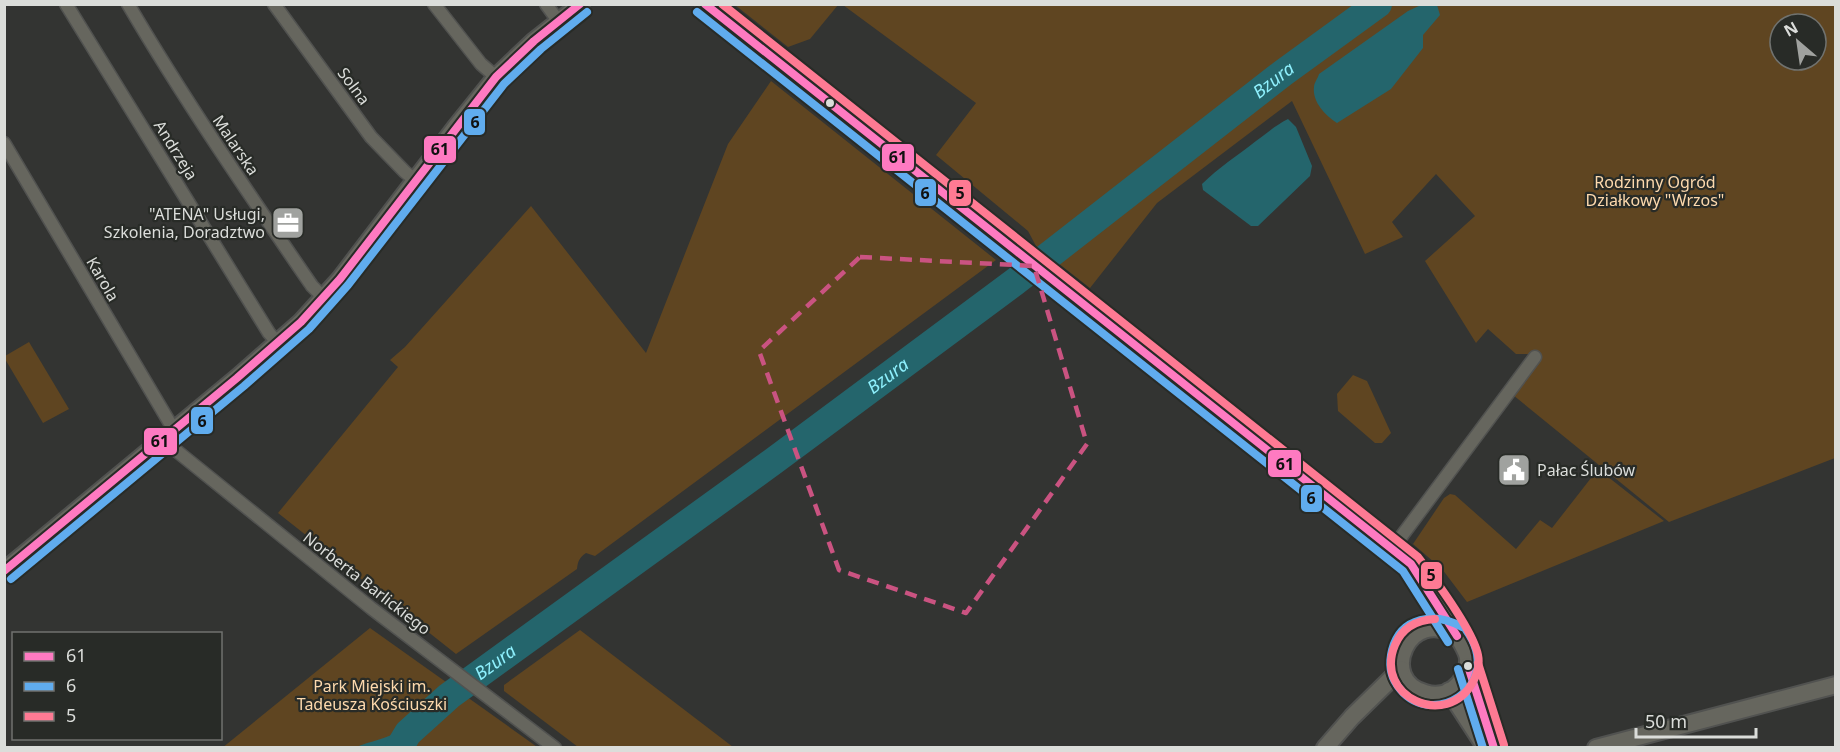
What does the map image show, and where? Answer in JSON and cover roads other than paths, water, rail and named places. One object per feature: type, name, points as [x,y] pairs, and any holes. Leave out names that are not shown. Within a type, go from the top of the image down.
[{"type":"street","name":"Andrzeja","points":[[66,4],[269,333],[278,343]]},
{"type":"street","name":"Malarska","points":[[128,4],[180,90],[312,286],[324,298]]},
{"type":"street","name":"Solna","points":[[274,4],[371,136],[415,180]]},
{"type":"street","points":[[434,4],[481,64],[496,77]]},
{"type":"street","points":[[546,4],[559,22]]},
{"type":"street","points":[[4,571],[278,343],[324,298],[496,77],[534,41],[581,4]]},
{"type":"street","points":[[704,4],[1411,564],[1466,650],[1468,666],[1494,747]]},
{"type":"street","name":"Karola","points":[[4,143],[169,434]]},
{"type":"street","points":[[1392,549],[1535,357]]},
{"type":"street","name":"Norberta Barlickiego","points":[[169,434],[173,448],[267,525],[456,673],[555,747]]},
{"type":"street","points":[[1417,573],[1431,628]]},
{"type":"street","points":[[1457,636],[1449,631],[1431,628],[1417,632],[1407,642],[1401,654],[1404,675],[1422,693],[1440,694],[1449,692],[1458,685],[1468,666]]},
{"type":"street","points":[[1325,747],[1352,717],[1404,675]]},
{"type":"street","points":[[1596,747],[1836,685]]},
{"type":"street","points":[[1449,692],[1486,747]]},
{"type":"water","points":[[1421,5],[1437,5],[1440,15],[1423,35],[1423,48],[1391,89],[1337,123],[1324,112],[1315,98],[1314,85],[1319,74],[1408,11]]},
{"type":"water","points":[[1288,119],[1296,127],[1312,166],[1310,176],[1258,226],[1251,226],[1203,190],[1202,184],[1228,162]]},
{"type":"water","points":[[399,731],[408,733],[416,747],[356,747],[384,738]]},
{"type":"waterway","name":"Bzura","points":[[399,748],[408,733],[449,696],[775,460],[1016,281],[1283,73],[1378,4]]},
{"type":"place","name":"\"ATENA\" Usługi, Szkolenia, Doradztwo","points":[[288,223]]},
{"type":"place","name":"Pałac Ślubów","points":[[1514,470]]},
{"type":"park label","name":"Rodzinny Ogród Działkowy \"Wrzos\"","points":[[1655,191]]},
{"type":"park label","name":"Park Miejski im. Tadeusza Kościuszki","points":[[372,695]]}]
